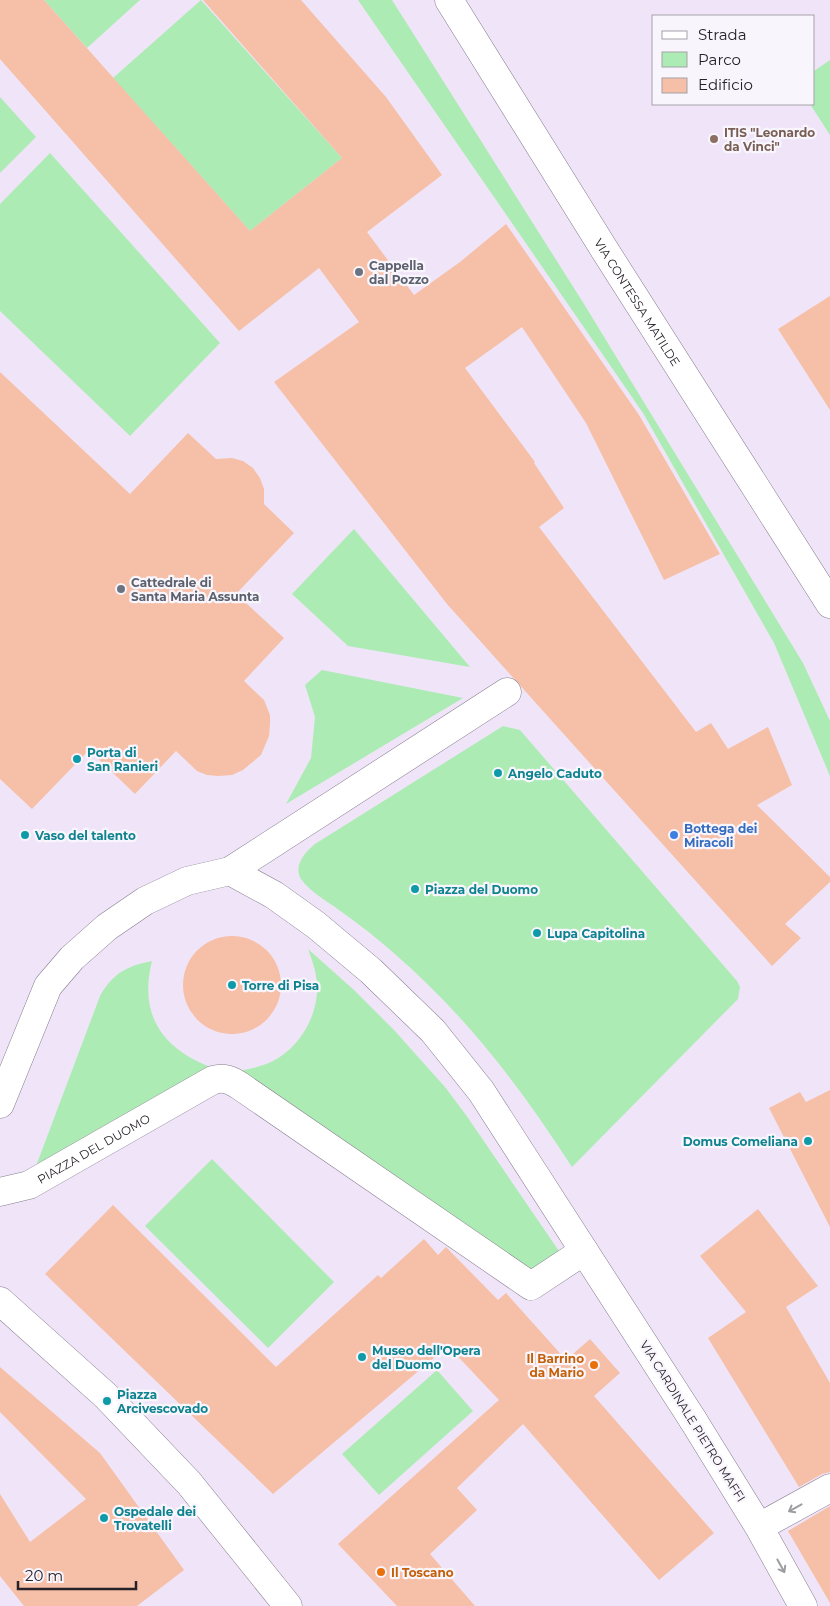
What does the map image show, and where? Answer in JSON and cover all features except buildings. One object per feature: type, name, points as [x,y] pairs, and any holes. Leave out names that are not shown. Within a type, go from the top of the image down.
[{"type":"street","name":"VIA CONTESSA MATILDE","points":[[449,0],[604,249],[830,604]]},
{"type":"street","points":[[0,1104],[48,986],[72,958],[107,927],[145,901],[187,881],[230,871],[507,692]]},
{"type":"street","points":[[230,871],[274,895],[316,925],[371,971],[433,1031],[481,1091],[580,1245]]},
{"type":"street","name":"PIAZZA DEL DUOMO","points":[[0,1192],[29,1185],[213,1080],[221,1078],[231,1080],[240,1086],[531,1286],[580,1245]]},
{"type":"street","name":"VIA CARDINALE PIETRO MAFFI","points":[[580,1245],[693,1420],[759,1527],[803,1606]]},
{"type":"street","points":[[5,1306],[106,1396],[189,1484],[288,1606]]},
{"type":"street","points":[[759,1527],[830,1488]]},
{"type":"green space","points":[[44,0],[140,0],[87,48]]},
{"type":"green space","points":[[201,0],[342,158],[250,231],[113,78]]},
{"type":"green space","points":[[358,0],[392,0],[584,304],[803,663],[830,721],[830,776],[774,643],[643,413]]},
{"type":"green space","points":[[830,60],[830,135],[811,105],[815,105],[815,70]]},
{"type":"green space","points":[[0,97],[36,137],[0,173]]},
{"type":"green space","points":[[50,153],[220,343],[130,436],[0,311],[0,204]]},
{"type":"green space","points":[[354,529],[470,667],[348,646],[292,594]]},
{"type":"green space","points":[[322,670],[463,698],[286,804],[311,758],[315,717],[305,685]]},
{"type":"green space","points":[[503,726],[520,730],[737,981],[740,987],[738,999],[572,1167],[533,1109],[470,1029],[422,979],[382,943],[309,888],[301,879],[298,869],[307,851],[315,844]]},
{"type":"green space","points":[[308,949],[354,990],[394,1030],[445,1087],[466,1115],[559,1251],[533,1271],[237,1071],[263,1065],[281,1056],[291,1048],[306,1029],[315,1007],[317,995],[316,974]]},
{"type":"green space","points":[[152,961],[149,999],[152,1015],[159,1029],[182,1052],[215,1069],[33,1174],[100,996],[116,976],[135,965]]},
{"type":"green space","points":[[212,1159],[334,1282],[268,1348],[145,1226]]},
{"type":"green space","points":[[437,1370],[473,1411],[379,1495],[342,1454]]},
{"type":"place","name":"ITIS \"Leonardo da Vinci\"","points":[[714,139]]},
{"type":"place","name":"Cappella dal Pozzo","points":[[359,272]]},
{"type":"place","name":"Cattedrale di Santa Maria Assunta","points":[[121,589]]},
{"type":"place","name":"Porta di San Ranieri","points":[[77,759]]},
{"type":"place","name":"Angelo Caduto","points":[[498,773]]},
{"type":"place","name":"Vaso del talento","points":[[25,835]]},
{"type":"place","name":"Bottega dei Miracoli","points":[[674,835]]},
{"type":"place","name":"Piazza del Duomo","points":[[415,889]]},
{"type":"place","name":"Lupa Capitolina","points":[[537,933]]},
{"type":"place","name":"Torre di Pisa","points":[[232,985]]},
{"type":"place","name":"Domus Comeliana","points":[[808,1141]]},
{"type":"place","name":"Museo dell'Opera del Duomo","points":[[362,1357]]},
{"type":"place","name":"Il Barrino da Mario","points":[[594,1365]]},
{"type":"place","name":"Piazza Arcivescovado","points":[[107,1401]]},
{"type":"place","name":"Ospedale dei Trovatelli","points":[[104,1518]]},
{"type":"place","name":"Il Toscano","points":[[381,1572]]}]
